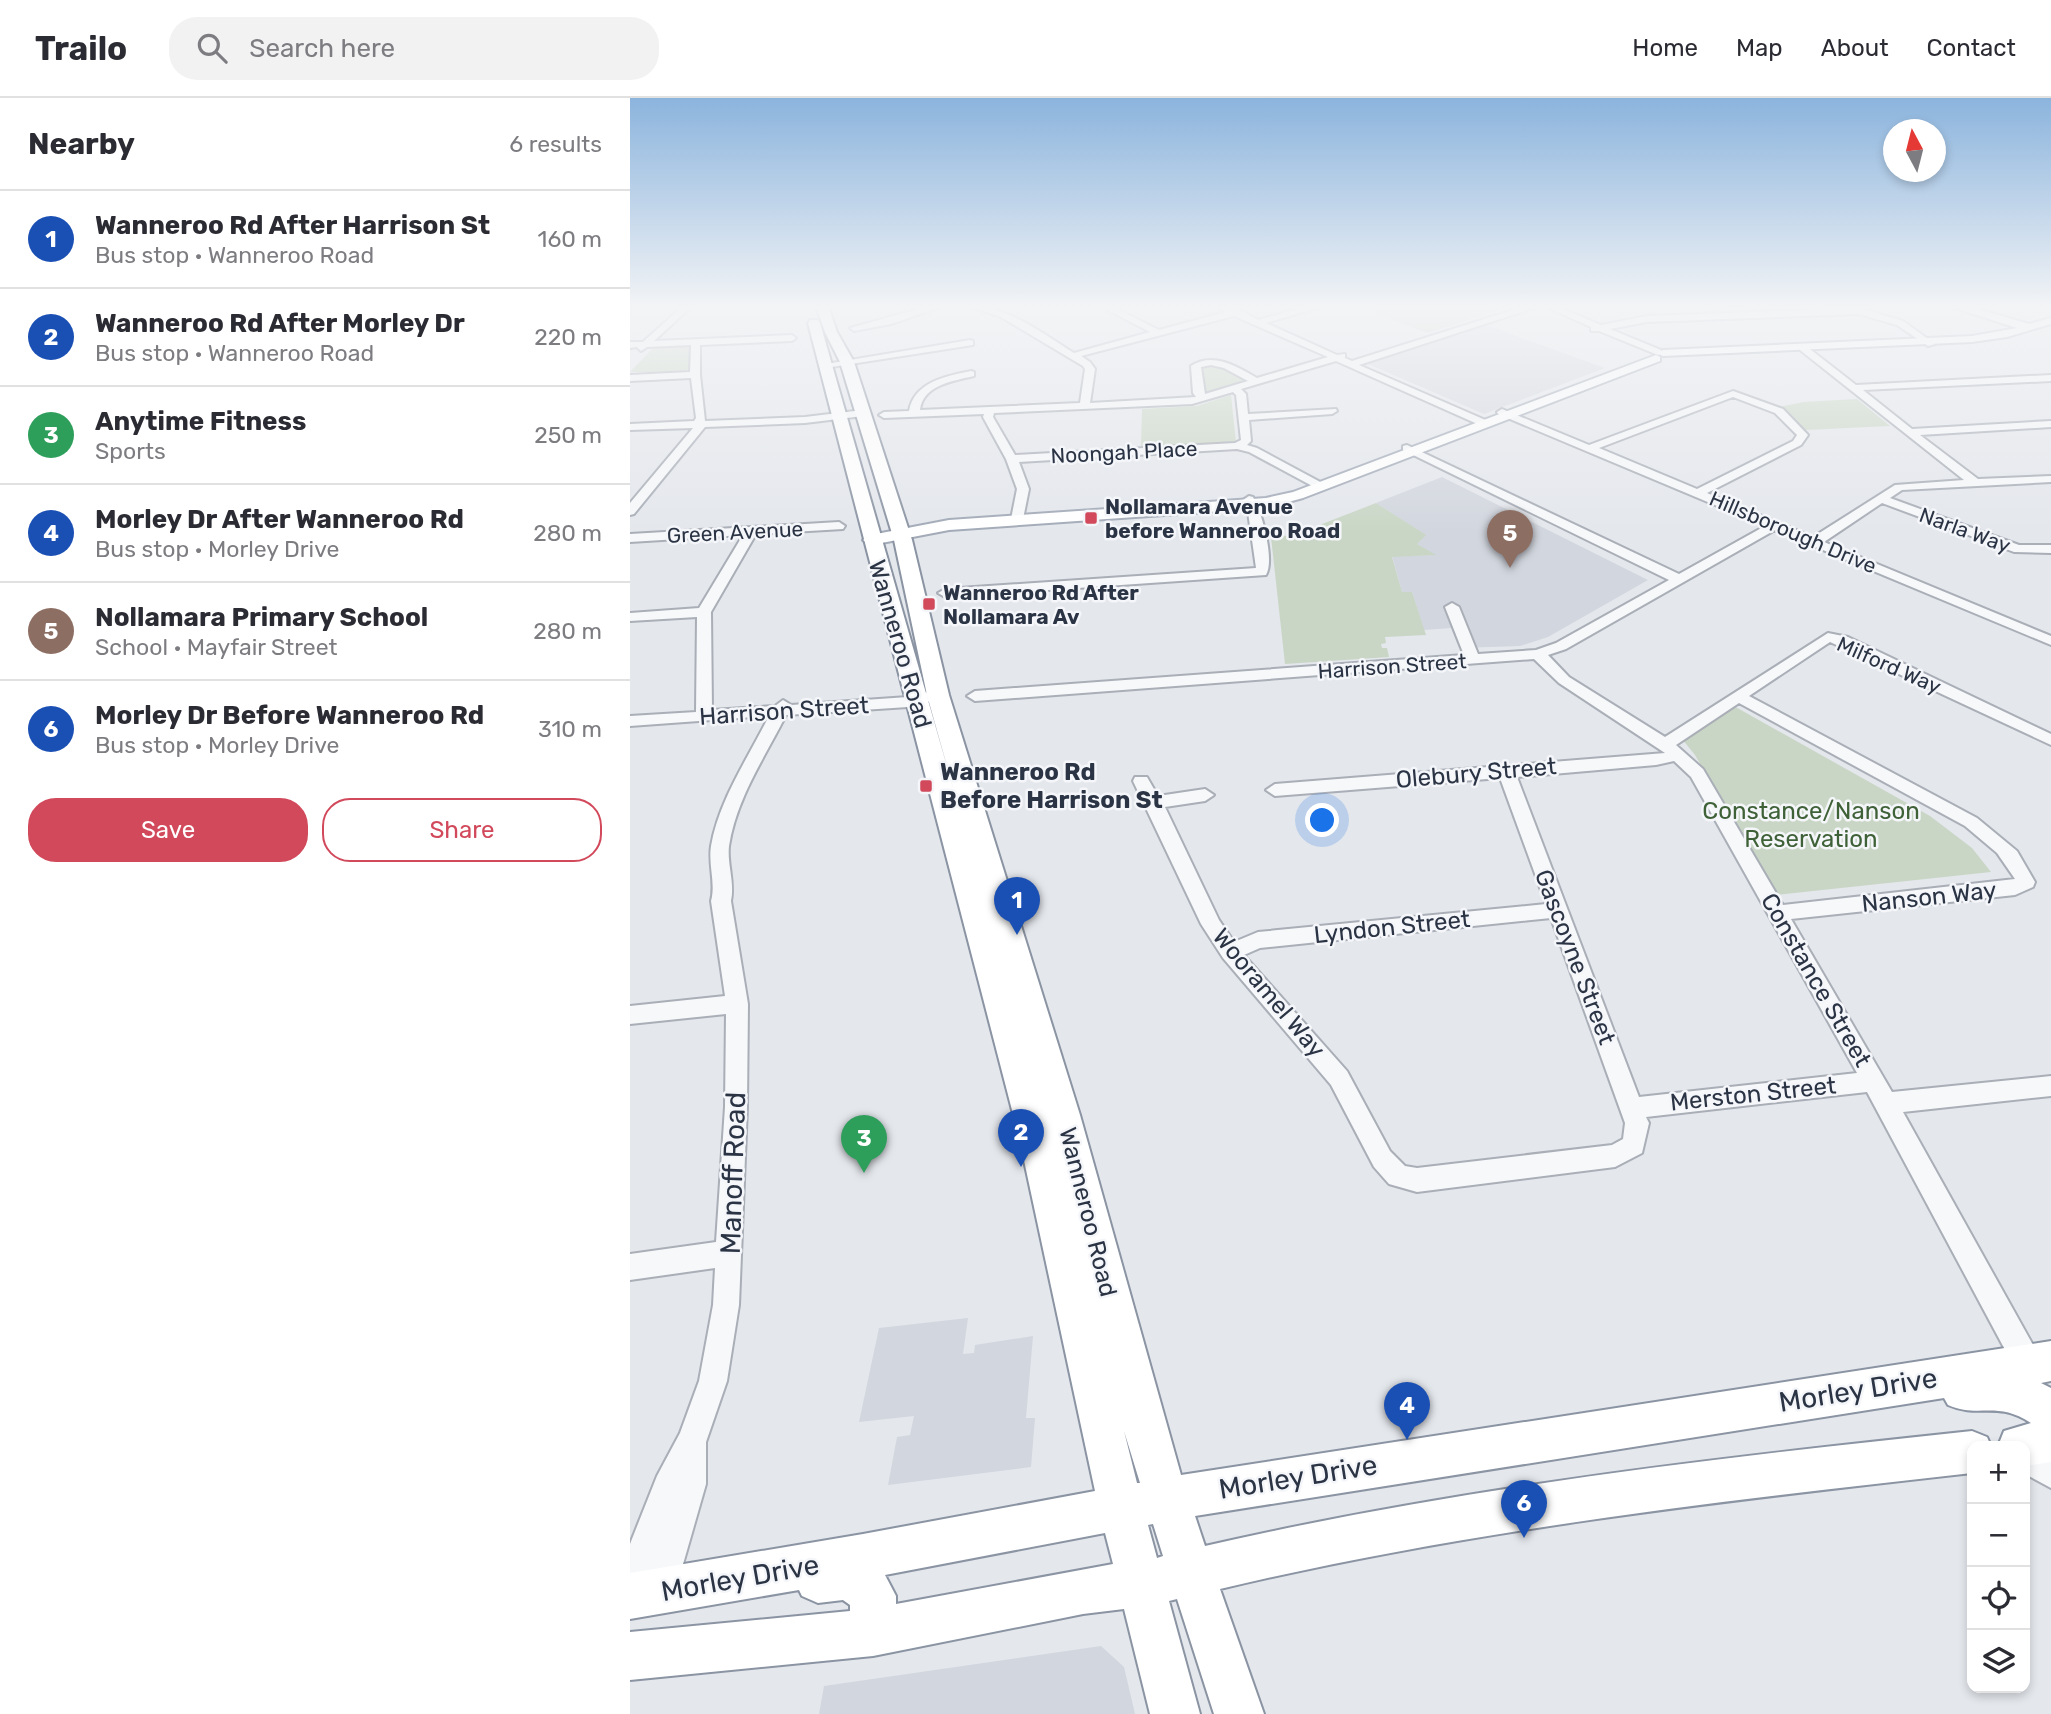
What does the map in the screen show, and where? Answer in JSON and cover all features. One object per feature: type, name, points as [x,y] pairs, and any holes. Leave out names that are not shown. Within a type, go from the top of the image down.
[{"type":"highway","name":"Wanneroo Road","points":[[829,381],[871,538],[936,694],[1063,1115],[1149,1446],[1239,1714]]},
{"type":"highway","name":"Wanneroo Road","points":[[853,381],[900,532],[1121,1508],[1175,1714]]},
{"type":"highway","name":"Morley Drive","points":[[640,1591],[728,1581],[1247,1484],[1901,1383],[2043,1372]]},
{"type":"highway","points":[[1901,1383],[1945,1393],[1997,1387],[2023,1394],[2051,1412]]},
{"type":"highway","points":[[2030,1444],[2051,1441]]},
{"type":"highway","points":[[630,1656],[873,1632],[1083,1591],[1142,1584],[1266,1555],[1432,1524],[1735,1478],[1967,1453]]},
{"type":"highway","points":[[728,1581],[755,1584],[797,1583],[847,1576],[860,1582],[873,1596],[873,1632]]},
{"type":"main road","points":[[900,532],[910,524],[933,524],[970,517],[1251,503],[1298,495],[1316,485],[1589,381]]},
{"type":"main road","points":[[871,538],[900,532],[920,536],[955,524],[1017,516]]},
{"type":"street","points":[[630,511],[700,424],[696,381]]},
{"type":"street","points":[[913,414],[918,396],[943,381]]},
{"type":"street","points":[[1084,407],[1088,381]]},
{"type":"street","points":[[1197,381],[1198,393],[1204,398]]},
{"type":"street","points":[[1396,381],[1485,421]]},
{"type":"street","points":[[1847,381],[1975,483]]},
{"type":"street","points":[[1854,387],[1976,381]]},
{"type":"street","points":[[884,415],[1178,402],[1204,398],[1257,382]]},
{"type":"street","points":[[1235,389],[1241,394],[1246,441],[1237,446]]},
{"type":"street","points":[[1590,448],[1732,394],[1779,411],[1803,435],[1797,443],[1698,493]]},
{"type":"street","points":[[1244,417],[1332,411]]},
{"type":"street","points":[[989,412],[988,417],[1012,459],[1023,489],[1017,516]]},
{"type":"street","name":"Hillsborough Drive","points":[[1509,412],[2051,641]]},
{"type":"street","points":[[630,427],[804,420],[864,414]]},
{"type":"street","points":[[1911,432],[2051,424]]},
{"type":"street","points":[[1237,446],[1253,450],[1316,485]]},
{"type":"street","name":"Noongah Place","points":[[1012,459],[1237,446]]},
{"type":"street","points":[[1410,450],[1677,582]]},
{"type":"street","points":[[1815,542],[1899,488],[2051,479]]},
{"type":"street","name":"Narla Way","points":[[1882,499],[2018,549],[2051,549]]},
{"type":"street","points":[[946,593],[1261,572],[1264,566],[1251,503]]},
{"type":"street","name":"Harrison Street","points":[[630,721],[936,694],[1446,656],[1473,660],[1538,654],[1562,646],[1776,525]]},
{"type":"street","name":"Green Avenue","points":[[630,538],[839,526]]},
{"type":"street","points":[[704,713],[704,612],[752,531]]},
{"type":"street","points":[[1452,607],[1473,660]]},
{"type":"street","points":[[630,617],[704,612]]},
{"type":"street","name":"Milford Way","points":[[1671,750],[1738,696],[1828,638],[1843,640],[2051,740]]},
{"type":"street","name":"Constance Street","points":[[1538,654],[1564,680],[1671,750],[1697,773],[1886,1103],[1986,1283],[2004,1323],[2043,1372]]},
{"type":"street","name":"Nanson Way","points":[[1738,696],[1971,822],[1992,836],[2022,871],[2026,883],[2015,888],[1777,913]]},
{"type":"street","name":"Manoff Road","points":[[640,1591],[691,1484],[692,1440],[713,1381],[726,1305],[737,1004],[721,901],[714,892],[708,859],[712,837],[776,708]]},
{"type":"street","name":"Harrison Street","points":[[630,715],[704,713]]},
{"type":"street","name":"Olebury Street","points":[[1275,790],[1656,760],[1671,750]]},
{"type":"street","name":"Gascoyne Street","points":[[1506,770],[1632,1108],[1637,1123],[1634,1145]]},
{"type":"street","name":"Wooramel Way","points":[[1141,781],[1211,924],[1230,952],[1339,1078],[1382,1159],[1398,1176],[1417,1180],[1615,1156],[1634,1145]]},
{"type":"street","points":[[1154,803],[1205,795]]},
{"type":"street","name":"Lyndon Street","points":[[1230,952],[1258,940],[1557,910]]},
{"type":"street","points":[[630,1015],[737,1004]]},
{"type":"street","name":"Merston Street","points":[[1632,1108],[1873,1081]]},
{"type":"street","points":[[1886,1103],[2051,1086]]},
{"type":"street","points":[[630,1267],[730,1253]]},
{"type":"street","points":[[2030,1461],[2051,1473]]},
{"type":"shaded area","points":[[1408,381],[1570,381],[1484,414]]},
{"type":"shaded area","points":[[1442,477],[1648,580],[1548,637],[1520,646],[1459,648],[1451,628],[1424,630],[1412,592],[1402,592],[1392,556],[1434,555],[1417,544],[1425,535],[1376,503]]},
{"type":"shaded area","points":[[968,1318],[963,1354],[974,1353],[975,1345],[1033,1336],[1026,1418],[1035,1418],[1031,1467],[888,1485],[897,1437],[910,1435],[914,1416],[859,1422],[879,1328]]},
{"type":"shaded area","points":[[1101,1646],[1124,1667],[1135,1714],[819,1714],[824,1686]]},
{"type":"green space","points":[[1203,381],[1243,381],[1211,392],[1204,392]]},
{"type":"green space","points":[[1231,395],[1236,443],[1141,448],[1142,409],[1197,406]]},
{"type":"green space","points":[[1857,399],[1890,426],[1804,430],[1779,407],[1804,402]]},
{"type":"green space","points":[[1376,503],[1426,535],[1417,544],[1436,555],[1392,557],[1402,592],[1412,592],[1426,635],[1385,637],[1386,643],[1381,644],[1382,648],[1387,648],[1389,657],[1285,664],[1271,537],[1294,535]]},
{"type":"green space","name":"Constance/Nanson Reservation","points":[[1732,705],[1930,816],[1972,848],[1991,872],[1776,895],[1695,755],[1682,739]]},
{"type":"place","name":"Nollamara Avenue before Wanneroo Road","points":[[1091,518]]},
{"type":"place","name":"Nollamara Primary School","points":[[1510,568]]},
{"type":"place","name":"Wanneroo Rd After Nollamara Av","points":[[929,604]]},
{"type":"place","name":"Wanneroo Rd Before Harrison St","points":[[926,786]]},
{"type":"place","name":"Wanneroo Rd After Harrison St","points":[[1017,935]]},
{"type":"place","name":"Wanneroo Rd After Morley Dr","points":[[1021,1167]]},
{"type":"place","name":"Anytime Fitness","points":[[864,1173]]},
{"type":"place","name":"Morley Dr After Wanneroo Rd","points":[[1407,1440]]},
{"type":"place","name":"Morley Dr Before Wanneroo Rd","points":[[1524,1538]]}]
